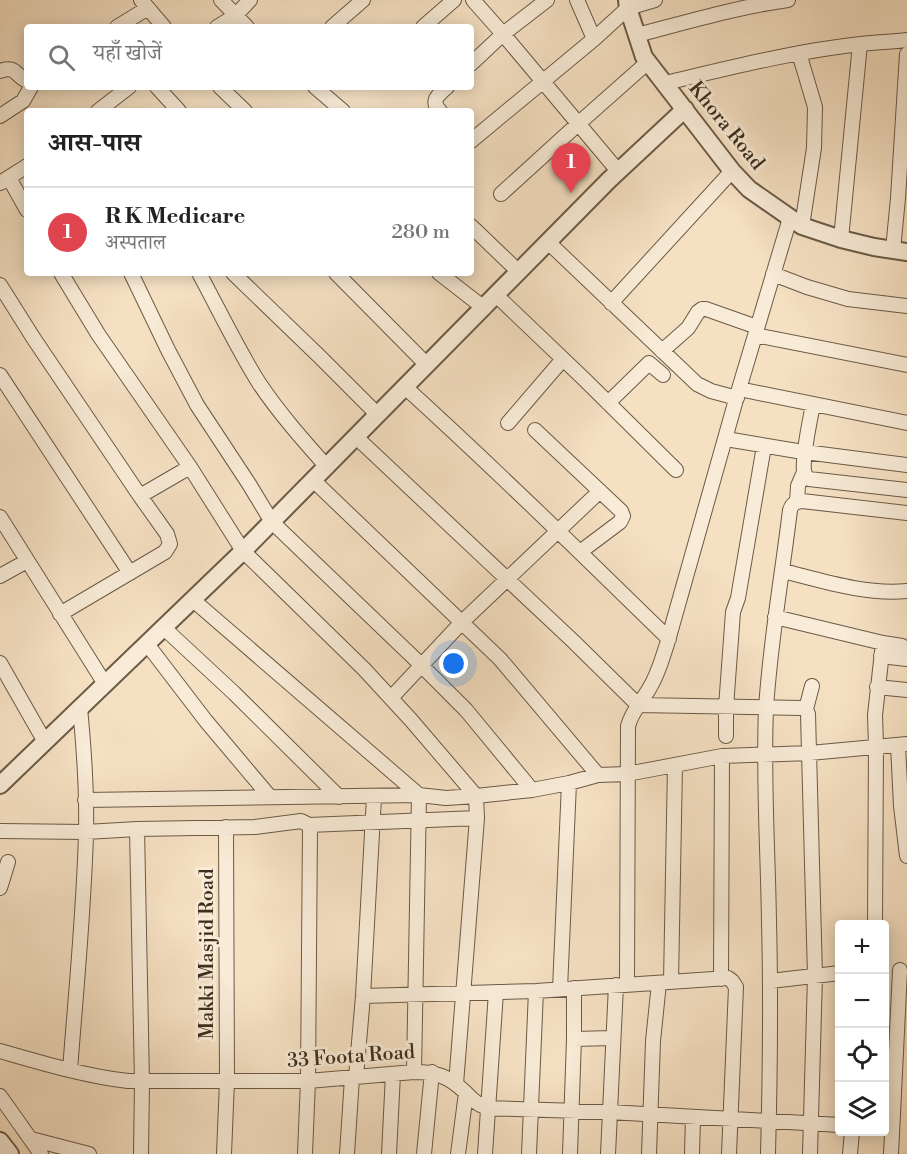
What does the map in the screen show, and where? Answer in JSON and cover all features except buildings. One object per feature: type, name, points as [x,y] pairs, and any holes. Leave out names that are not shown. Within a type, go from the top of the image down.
[{"type":"street","points":[[221,0],[244,24]]},
{"type":"street","points":[[222,24],[235,16],[250,0]]},
{"type":"street","points":[[335,24],[363,0]]},
{"type":"street","points":[[426,24],[454,0]]},
{"type":"street","points":[[473,0],[618,171]]},
{"type":"street","points":[[474,61],[503,33],[547,0]]},
{"type":"street","points":[[577,0],[594,39]]},
{"type":"street","points":[[474,138],[594,39],[628,4],[655,0]]},
{"type":"street","points":[[637,35],[715,14],[789,0]]},
{"type":"street","points":[[121,24],[144,4],[161,24]]},
{"type":"street","name":"Khora Road","points":[[628,4],[644,57],[732,171],[749,189],[796,222],[841,240],[900,251]]},
{"type":"street","points":[[665,83],[799,53],[907,40]]},
{"type":"street","points":[[841,240],[860,44]]},
{"type":"street","points":[[608,1154],[613,1038],[622,984],[628,726],[631,716],[651,687],[660,667],[773,274],[796,222],[814,148],[815,107],[799,53]]},
{"type":"street","points":[[900,251],[898,198],[907,54]]},
{"type":"street","points":[[501,194],[648,62]]},
{"type":"street","points":[[0,71],[12,69],[24,80]]},
{"type":"street","points":[[0,116],[23,101],[29,90]]},
{"type":"street","points":[[107,108],[126,90]]},
{"type":"street","points":[[160,90],[176,108]]},
{"type":"street","points":[[223,90],[242,108]]},
{"type":"street","points":[[318,90],[340,108]]},
{"type":"street","points":[[436,108],[434,101],[444,90]]},
{"type":"street","points":[[0,785],[243,551],[618,171],[685,109]]},
{"type":"street","points":[[24,168],[5,181],[24,206]]},
{"type":"street","points":[[611,303],[732,171]]},
{"type":"street","points":[[474,229],[519,272]]},
{"type":"street","points":[[548,242],[697,384],[711,391],[813,404],[907,423]]},
{"type":"street","points":[[773,274],[848,299],[907,306]]},
{"type":"street","points":[[63,276],[98,334],[190,467],[243,551],[364,669],[476,796],[477,818],[463,993],[458,1154]]},
{"type":"street","points":[[131,276],[197,405],[272,522],[466,710],[532,790]]},
{"type":"street","points":[[201,276],[260,384],[281,414],[327,467]]},
{"type":"street","points":[[236,276],[378,415]]},
{"type":"street","points":[[339,276],[427,365]]},
{"type":"street","points":[[443,276],[484,308]]},
{"type":"street","points":[[0,285],[34,339],[167,534],[170,544],[165,552],[60,614]]},
{"type":"street","points":[[496,295],[676,470]]},
{"type":"street","points":[[662,351],[683,333],[698,312],[706,309],[756,331],[907,365]]},
{"type":"street","points":[[508,423],[563,359]]},
{"type":"street","points":[[608,403],[649,363],[663,375]]},
{"type":"street","points":[[0,375],[130,573]]},
{"type":"street","points":[[405,387],[478,454],[669,639]]},
{"type":"street","points":[[797,501],[798,486],[804,472],[813,404]]},
{"type":"street","points":[[536,430],[621,511],[623,516],[620,522],[580,552]]},
{"type":"street","points":[[356,437],[507,578],[638,705],[806,709]]},
{"type":"street","points":[[726,439],[907,465]]},
{"type":"street","points":[[726,736],[733,612],[738,598],[764,446]]},
{"type":"street","points":[[140,496],[190,467]]},
{"type":"street","points":[[804,472],[809,479],[907,490]]},
{"type":"street","points":[[313,480],[500,659],[598,775]]},
{"type":"street","points":[[391,698],[462,622],[600,491]]},
{"type":"street","points":[[768,1154],[770,981],[766,708],[775,617],[790,510],[792,504],[802,501],[907,513]]},
{"type":"street","points":[[0,517],[105,684]]},
{"type":"street","points":[[0,576],[27,561]]},
{"type":"street","points":[[783,571],[844,586],[871,590],[907,591]]},
{"type":"street","points":[[193,600],[419,795]]},
{"type":"street","points":[[775,617],[907,659]]},
{"type":"street","points":[[164,628],[234,693],[339,797]]},
{"type":"street","points":[[147,644],[206,721],[270,797]]},
{"type":"street","points":[[882,650],[902,646],[907,651]]},
{"type":"street","points":[[875,920],[875,715],[882,650]]},
{"type":"street","points":[[0,663],[45,742]]},
{"type":"street","points":[[810,1154],[815,976],[810,753],[806,709],[812,686]]},
{"type":"street","points":[[877,687],[907,690]]},
{"type":"street","points":[[70,1070],[80,950],[86,832],[85,756],[80,708]]},
{"type":"street","points":[[85,800],[476,796],[532,790],[598,775],[627,774],[722,756],[810,753],[902,744],[901,806],[907,849]]},
{"type":"street","points":[[722,756],[722,978]]},
{"type":"street","points":[[649,1154],[653,1041],[665,982],[675,765]]},
{"type":"street","points":[[569,783],[567,988],[574,1039],[570,1154]]},
{"type":"street","points":[[414,1072],[419,795]]},
{"type":"street","points":[[347,1154],[363,996],[374,797]]},
{"type":"street","points":[[0,831],[86,832],[255,827],[301,821],[309,825],[477,818]]},
{"type":"street","points":[[305,1154],[308,1081],[309,825]]},
{"type":"street","name":"Makki Masjid Road","points":[[224,1154],[227,1081],[226,827]]},
{"type":"street","points":[[137,829],[142,1082],[141,1154]]},
{"type":"street","points":[[0,888],[8,862]]},
{"type":"street","points":[[891,1154],[895,1128],[904,970]]},
{"type":"street","points":[[770,981],[835,974]]},
{"type":"street","points":[[363,996],[536,991],[728,978],[736,987],[729,1154]]},
{"type":"street","points":[[529,1154],[536,991]]},
{"type":"street","points":[[485,1154],[496,992]]},
{"type":"street","points":[[574,1039],[613,1038]]},
{"type":"street","name":"33 Foota Road","points":[[0,1051],[109,1079],[142,1082],[308,1081],[432,1072],[461,1089],[477,1104],[487,1108]]},
{"type":"street","points":[[424,1154],[432,1072]]},
{"type":"street","points":[[389,1154],[393,1074]]},
{"type":"street","points":[[0,1096],[41,1154]]},
{"type":"street","points":[[487,1108],[609,1112],[835,1125]]},
{"type":"street","points":[[692,1154],[693,1117]]},
{"type":"street","points":[[850,1154],[852,1136]]},
{"type":"street","points":[[31,1138],[89,1154]]},
{"type":"street","points":[[0,1141],[10,1154]]},
{"type":"place","name":"R K Medicare","points":[[571,193]]}]
